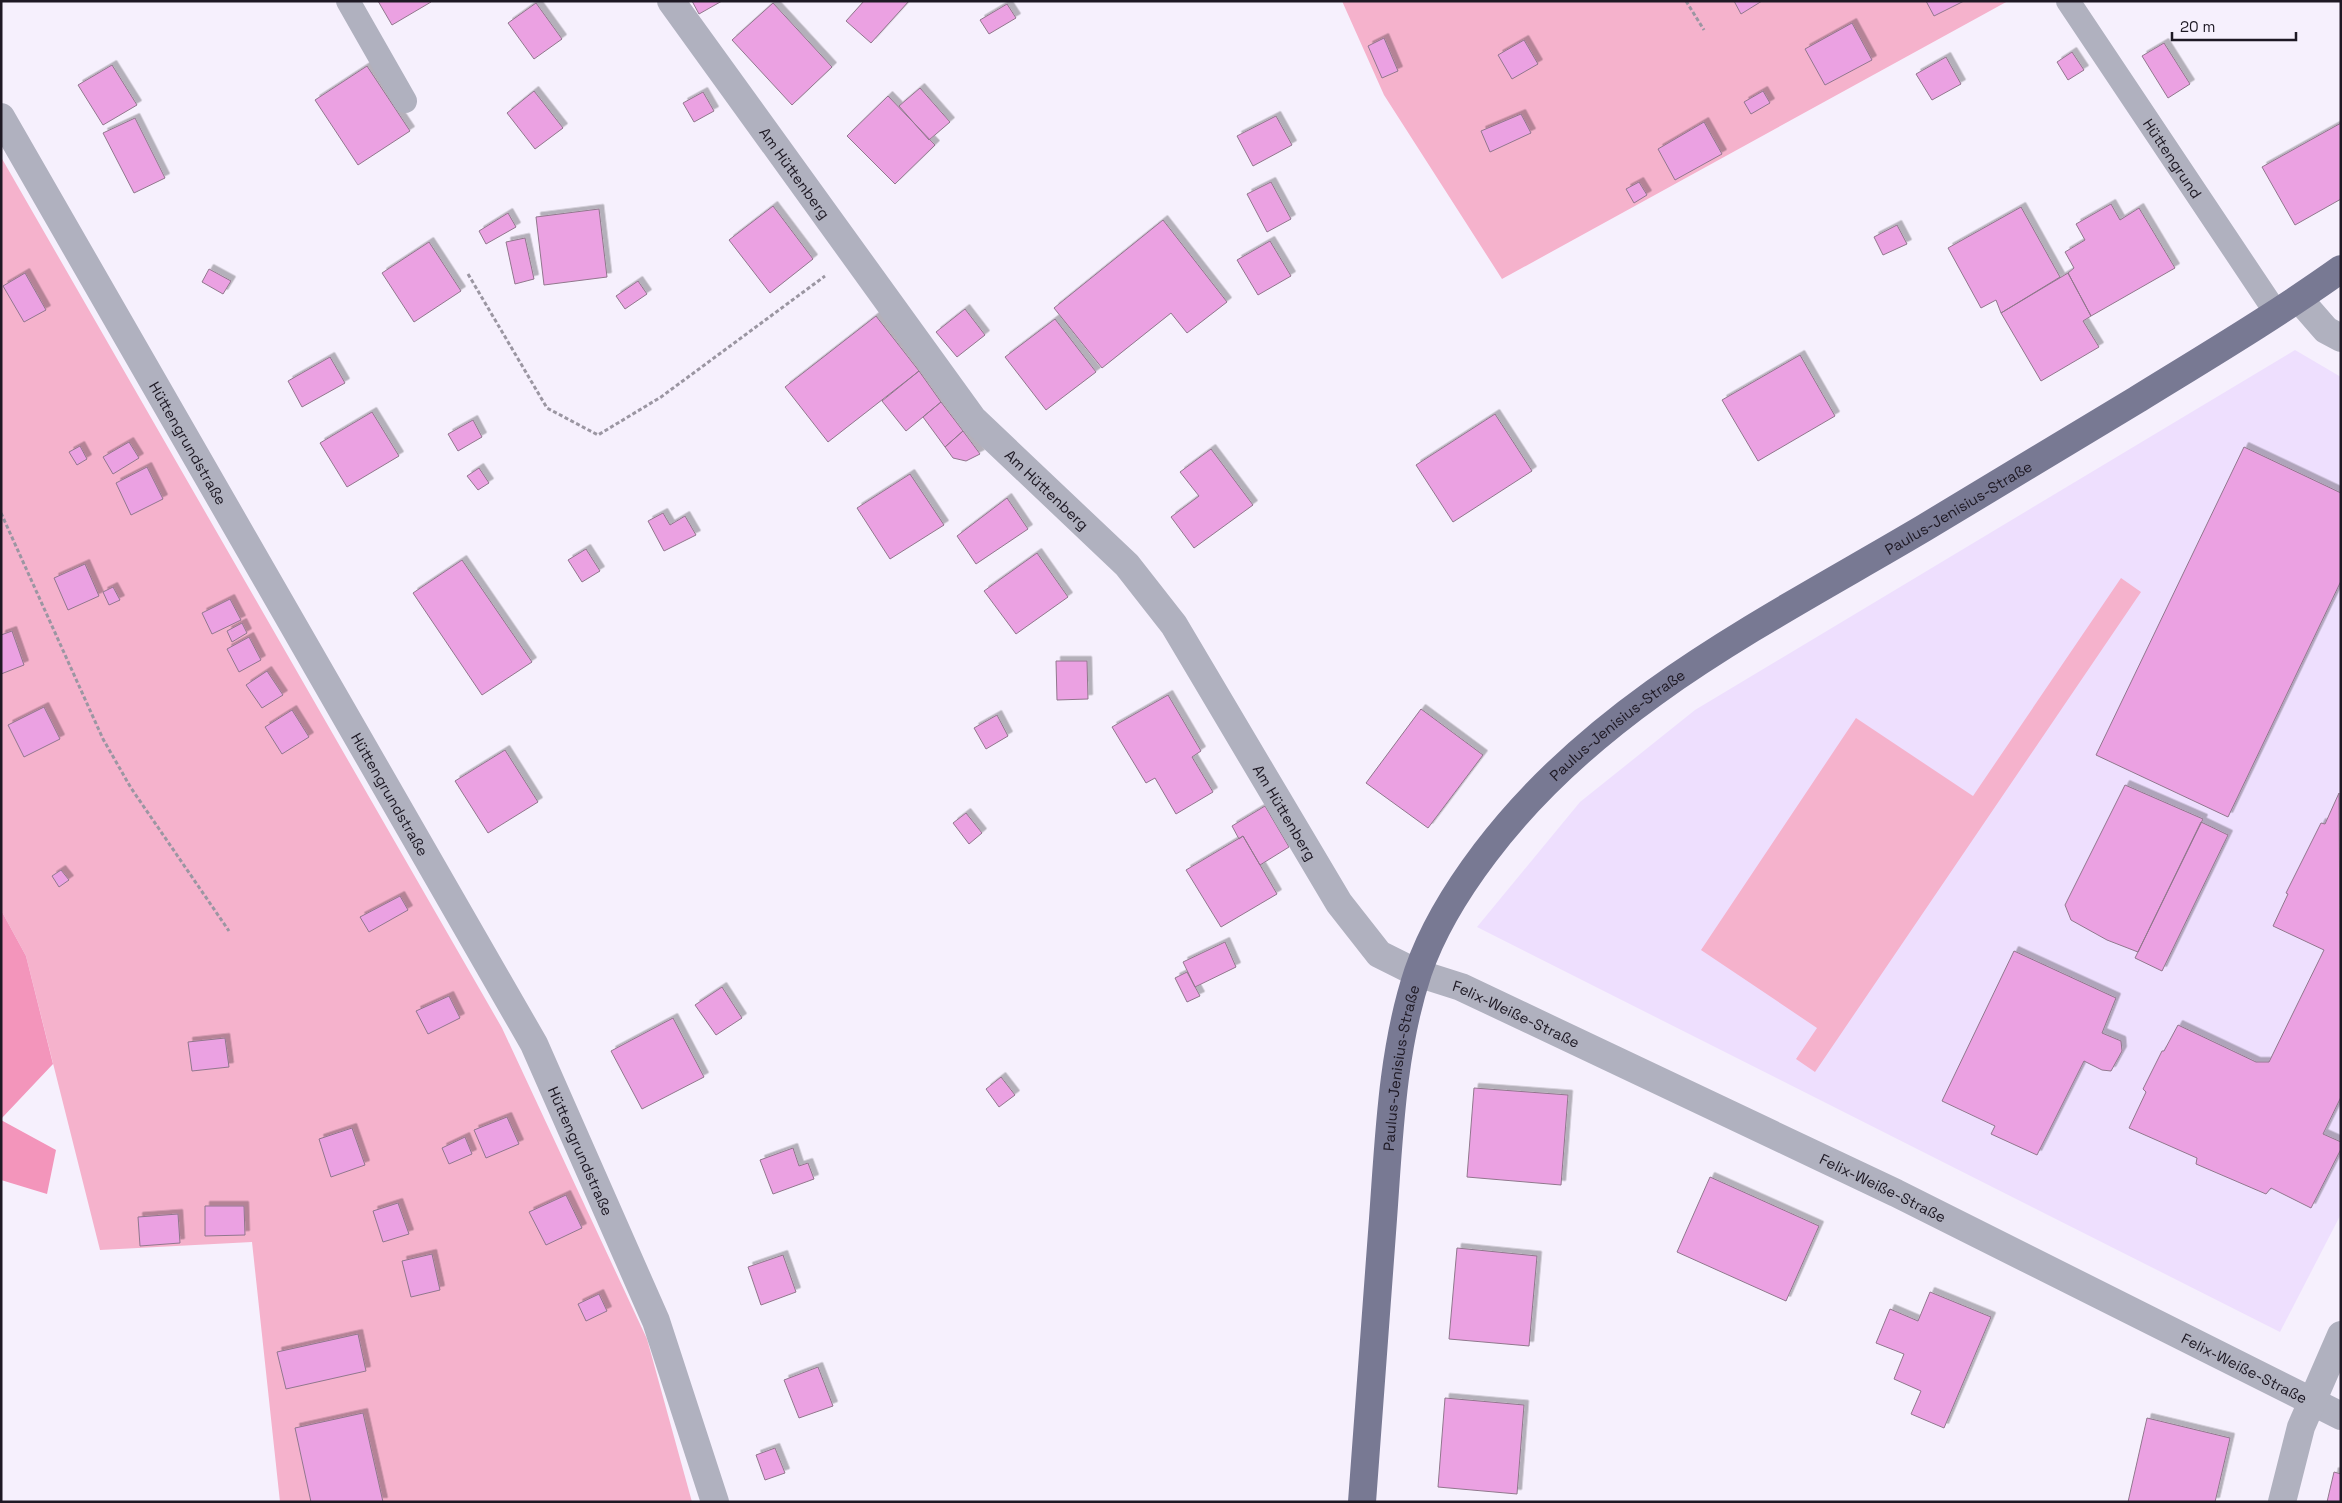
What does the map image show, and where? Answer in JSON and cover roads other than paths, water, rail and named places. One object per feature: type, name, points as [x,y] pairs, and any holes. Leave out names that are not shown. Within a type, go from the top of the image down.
[{"type":"main road","name":"Paulus-Jenisius-Straße","points":[[1362,1502],[1393,1097],[1404,1030],[1418,974],[1435,930],[1468,876],[1505,826],[1557,770],[1594,737],[1676,675],[1979,495],[2277,314],[2341,269]]},
{"type":"street","name":"Am Hüttenberg","points":[[671,1],[972,419],[1127,565],[1174,625],[1340,903],[1379,954],[1418,974]]},
{"type":"street","name":"Hüttengrundstraße","points":[[1,117],[534,1044],[656,1321],[715,1502]]},
{"type":"street","points":[[2299,299],[2326,330],[2341,338]]},
{"type":"street","name":"Felix-Weiße-Straße","points":[[1418,974],[1461,986],[1896,1193],[2341,1416]]},
{"type":"street","points":[[2282,1502],[2301,1426],[2341,1335]]},
{"type":"lane","points":[[348,1],[405,101]]},
{"type":"lane","name":"Hüttengrund","points":[[2068,1],[2277,314]]},
{"type":"lane","points":[[2079,1],[2086,29]]}]
